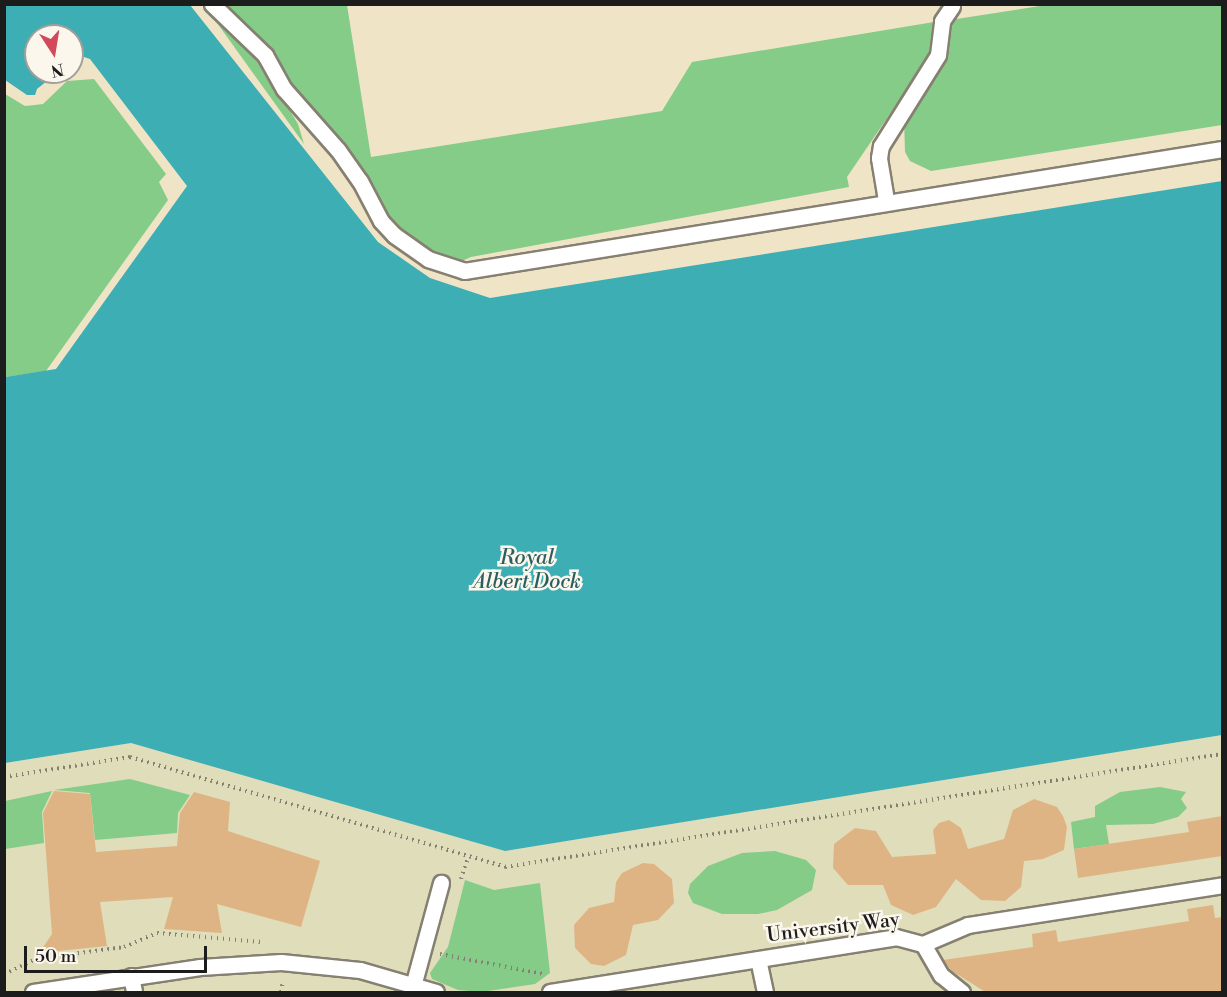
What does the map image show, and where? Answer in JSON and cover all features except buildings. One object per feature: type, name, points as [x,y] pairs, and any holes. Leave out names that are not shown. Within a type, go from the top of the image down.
[{"type":"lane","points":[[212,4],[265,55],[295,105],[321,130],[360,181],[381,221],[410,248],[444,267],[464,271],[500,267],[886,200],[1222,149]]},
{"type":"lane","points":[[886,200],[879,158],[881,146],[938,55],[942,21],[952,6]]},
{"type":"lane","points":[[413,986],[441,883]]},
{"type":"lane","name":"University Way","points":[[547,987],[647,977],[896,937],[923,944],[969,925],[1222,885]]},
{"type":"lane","points":[[923,944],[941,975],[962,993]]},
{"type":"lane","points":[[758,959],[765,993]]},
{"type":"lane","points":[[33,993],[131,976],[224,964],[281,962],[360,970],[436,993]]},
{"type":"lane","points":[[131,976],[134,993]]},
{"type":"lane","points":[[647,977],[650,993]]},
{"type":"path","points":[[4,777],[130,757],[505,867],[1222,754]]},
{"type":"path","points":[[440,954],[544,974],[547,987]]},
{"type":"path","points":[[281,993],[283,985]]},
{"type":"shaded area","points":[[1222,735],[1222,992],[5,992],[5,763],[131,743],[505,851]]},
{"type":"green space","points":[[221,5],[347,5],[371,157],[662,111],[692,62],[934,22],[935,33],[932,52],[847,177],[849,187],[471,257],[457,263],[414,243],[387,220],[259,40]]},
{"type":"green space","points":[[1046,5],[1222,5],[1222,125],[931,171],[910,161],[905,152],[904,118],[945,58],[950,20]]},
{"type":"green space","points":[[207,9],[248,42],[298,124],[304,144]]},
{"type":"green space","points":[[94,79],[166,174],[159,182],[168,200],[46,371],[5,377],[5,94],[25,106],[43,104],[64,84],[84,84],[84,80]]},
{"type":"green space","points":[[130,779],[190,795],[178,813],[177,833],[95,840],[90,793],[54,790]]},
{"type":"green space","points":[[1160,787],[1186,792],[1181,799],[1187,808],[1178,817],[1153,824],[1106,825],[1109,844],[1074,849],[1071,822],[1095,817],[1095,806],[1120,792]]},
{"type":"green space","points":[[52,791],[42,812],[44,843],[5,849],[5,801]]},
{"type":"green space","points":[[775,851],[806,860],[816,870],[812,890],[777,910],[758,914],[722,914],[693,903],[688,893],[690,884],[708,866],[742,853]]},
{"type":"green space","points":[[465,880],[494,890],[540,883],[550,973],[535,984],[481,992],[458,990],[432,979],[430,973],[448,947]]},
{"type":"water","name":"Royal Albert Dock","points":[[5,4],[190,5],[378,242],[430,278],[490,298],[1222,181],[1222,735],[505,851],[131,743],[5,763],[5,377],[56,369],[187,186],[90,59],[84,57],[84,24],[24,24],[24,84],[43,84],[37,89],[35,95],[27,95],[5,80]]}]
